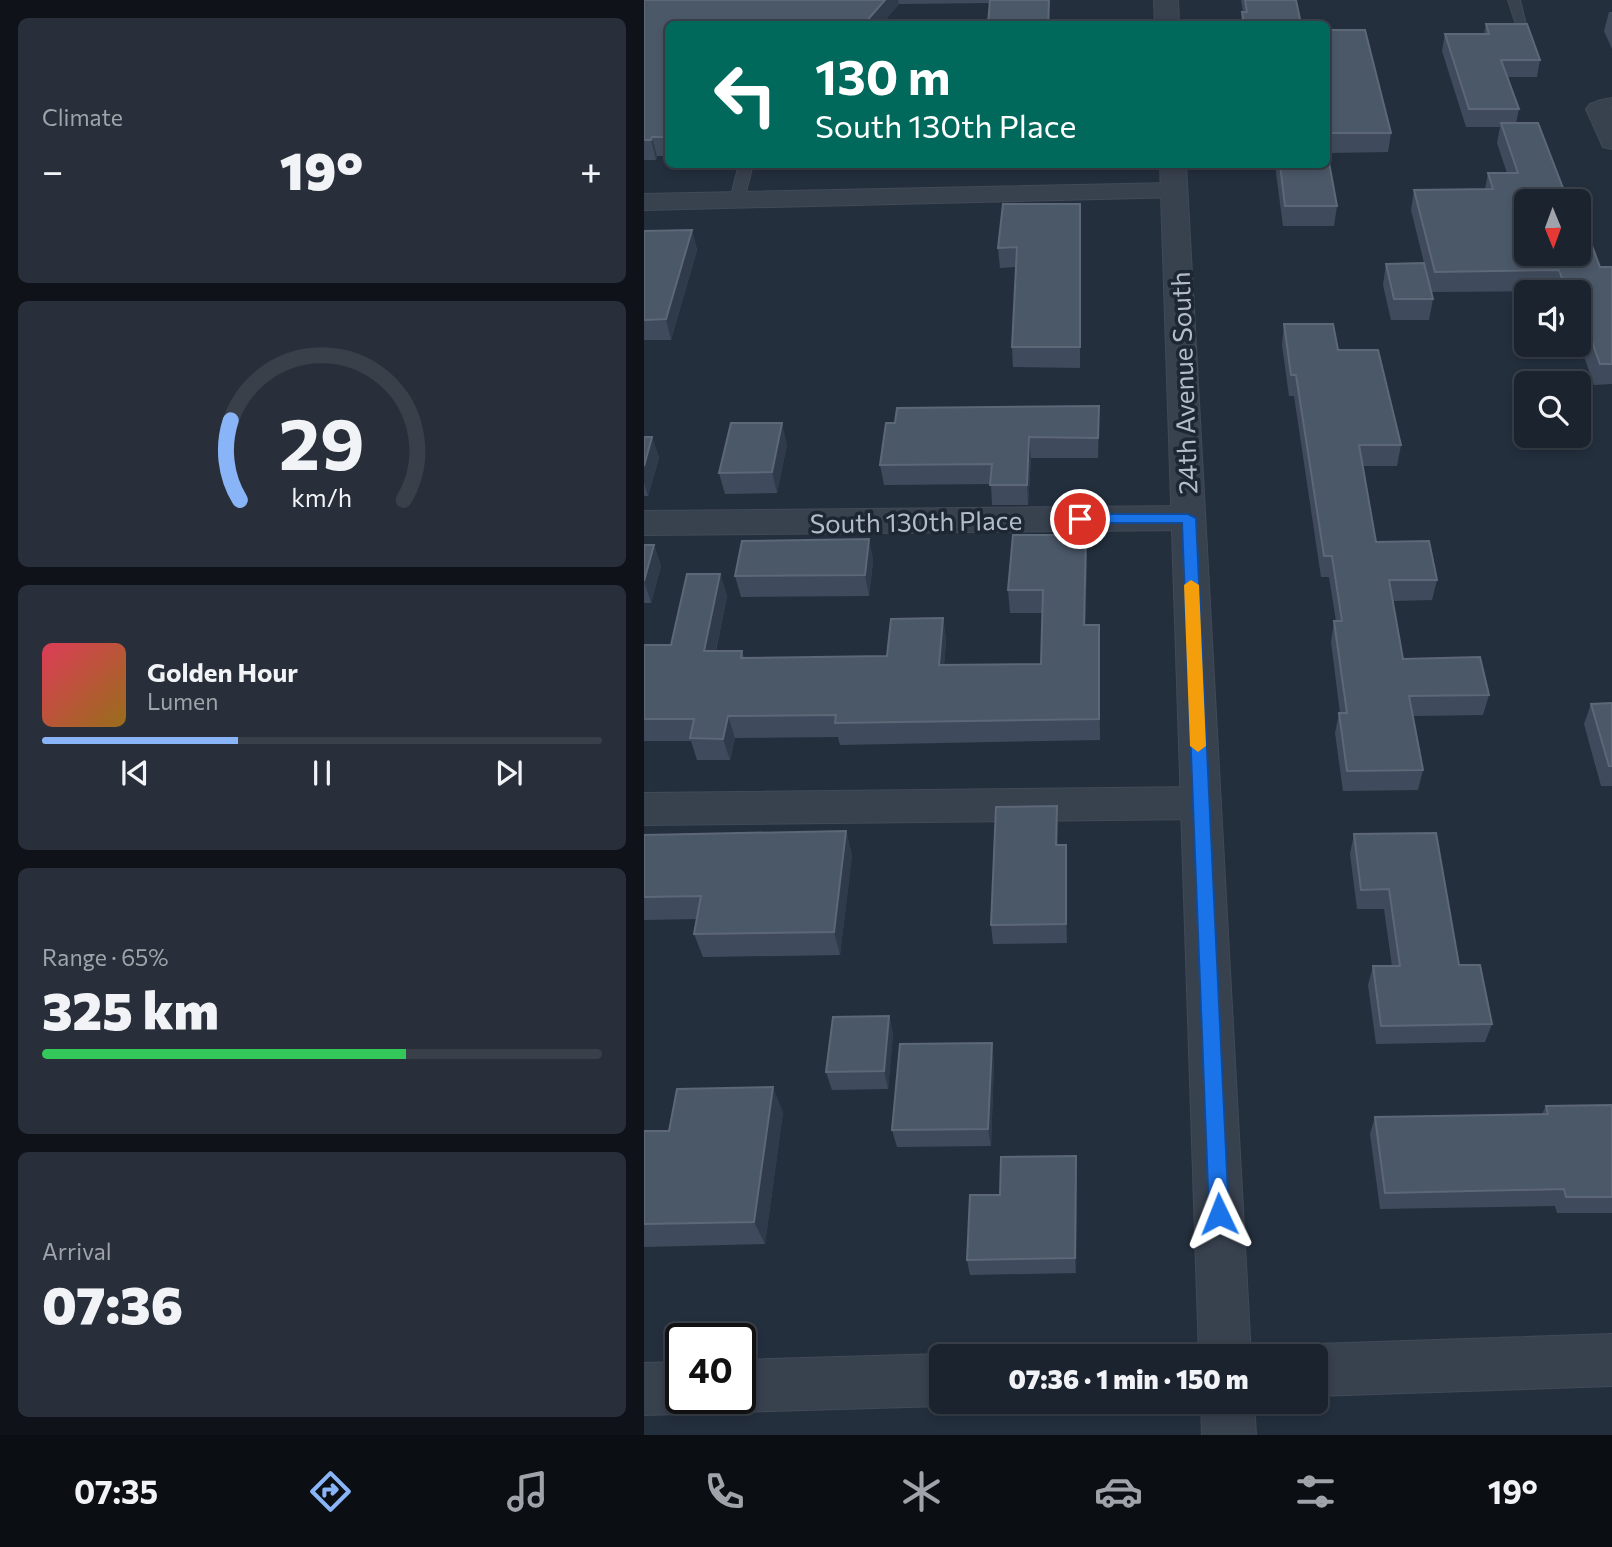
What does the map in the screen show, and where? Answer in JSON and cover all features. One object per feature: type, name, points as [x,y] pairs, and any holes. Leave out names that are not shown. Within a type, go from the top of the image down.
[{"type":"street","points":[[1166,0],[1167,21]]},
{"type":"street","points":[[1605,105],[1612,141]]},
{"type":"street","points":[[644,202],[737,200],[1173,178]]},
{"type":"street","name":"24th Avenue South","points":[[1173,178],[1225,1344]]},
{"type":"street","name":"South 130th Place","points":[[644,523],[1188,518]]},
{"type":"street","points":[[644,809],[1201,803]]},
{"type":"street","points":[[1328,1370],[1612,1360]]},
{"type":"street","points":[[756,1386],[929,1380]]},
{"type":"street","points":[[644,1389],[665,1388]]},
{"type":"street","points":[[1228,1414],[1229,1435]]},
{"type":"lane","points":[[1514,0],[1525,34]]},
{"type":"lane","points":[[737,200],[745,168]]},
{"type":"building","points":[[644,0],[885,0],[867,21],[665,21],[665,137],[644,140]]},
{"type":"building","points":[[990,0],[1049,0],[1048,21],[988,21]]},
{"type":"building","points":[[1245,0],[1296,0],[1300,21],[1244,21],[1242,12],[1247,12]]},
{"type":"building","points":[[1486,24],[1527,24],[1540,60],[1501,60],[1519,109],[1469,109],[1445,34],[1489,34]]},
{"type":"building","points":[[1330,30],[1365,30],[1391,133],[1330,133]]},
{"type":"building","points":[[1501,123],[1538,123],[1563,189],[1514,189],[1514,266],[1591,266],[1591,243],[1600,267],[1612,267],[1612,364],[1600,364],[1591,339],[1591,280],[1563,280],[1559,270],[1435,272],[1414,190],[1493,189],[1488,173],[1518,173]]},
{"type":"building","points":[[1280,168],[1330,168],[1337,206],[1285,206]]},
{"type":"building","points":[[1003,204],[1080,204],[1080,347],[1012,347],[1017,247],[998,248]]},
{"type":"building","points":[[692,230],[666,319],[644,320],[644,231]]},
{"type":"building","points":[[1424,263],[1433,299],[1394,299],[1386,264]]},
{"type":"building","points":[[1284,324],[1333,324],[1338,350],[1378,350],[1401,445],[1359,445],[1376,542],[1429,541],[1437,580],[1389,580],[1403,659],[1480,657],[1489,695],[1409,696],[1423,770],[1347,771],[1339,713],[1347,713],[1334,621],[1342,621],[1332,556],[1324,556],[1296,375],[1291,375]]},
{"type":"building","points":[[1099,406],[1098,438],[1029,437],[1027,485],[990,485],[992,464],[880,465],[886,423],[895,423],[897,408]]},
{"type":"building","points":[[731,423],[782,423],[772,472],[719,473]]},
{"type":"building","points":[[644,437],[652,437],[644,466]]},
{"type":"building","points":[[1013,535],[1086,535],[1084,625],[1099,625],[1099,719],[835,723],[836,715],[728,716],[723,739],[690,738],[694,719],[644,719],[644,645],[671,645],[687,574],[720,574],[704,651],[742,651],[741,658],[887,656],[891,619],[943,618],[939,665],[1041,664],[1043,590],[1008,590]]},
{"type":"building","points":[[869,539],[865,575],[735,576],[742,541]]},
{"type":"building","points":[[644,545],[654,545],[644,581]]},
{"type":"building","points":[[1612,703],[1612,766],[1609,766],[1591,704]]},
{"type":"building","points":[[1057,806],[1056,845],[1066,845],[1066,924],[991,925],[996,807]]},
{"type":"building","points":[[846,831],[834,932],[694,934],[701,896],[644,897],[644,835]]},
{"type":"building","points":[[1436,833],[1459,965],[1480,965],[1492,1024],[1381,1026],[1373,966],[1400,966],[1389,889],[1361,890],[1354,834]]},
{"type":"building","points":[[889,1016],[884,1071],[826,1072],[833,1017]]},
{"type":"building","points":[[992,1043],[988,1129],[892,1130],[900,1044]]},
{"type":"building","points":[[773,1087],[754,1222],[644,1224],[644,1131],[669,1131],[677,1089]]},
{"type":"building","points":[[1612,1105],[1612,1197],[1566,1197],[1564,1189],[1385,1193],[1375,1117],[1548,1114],[1546,1106]]},
{"type":"building","points":[[1076,1156],[1075,1258],[967,1260],[970,1195],[1000,1195],[1001,1157]]},
{"type":"slow traffic","points":[[1191,585],[1198,746]]},
{"type":"route","points":[[1080,519],[1188,518],[1219,1214]]}]
